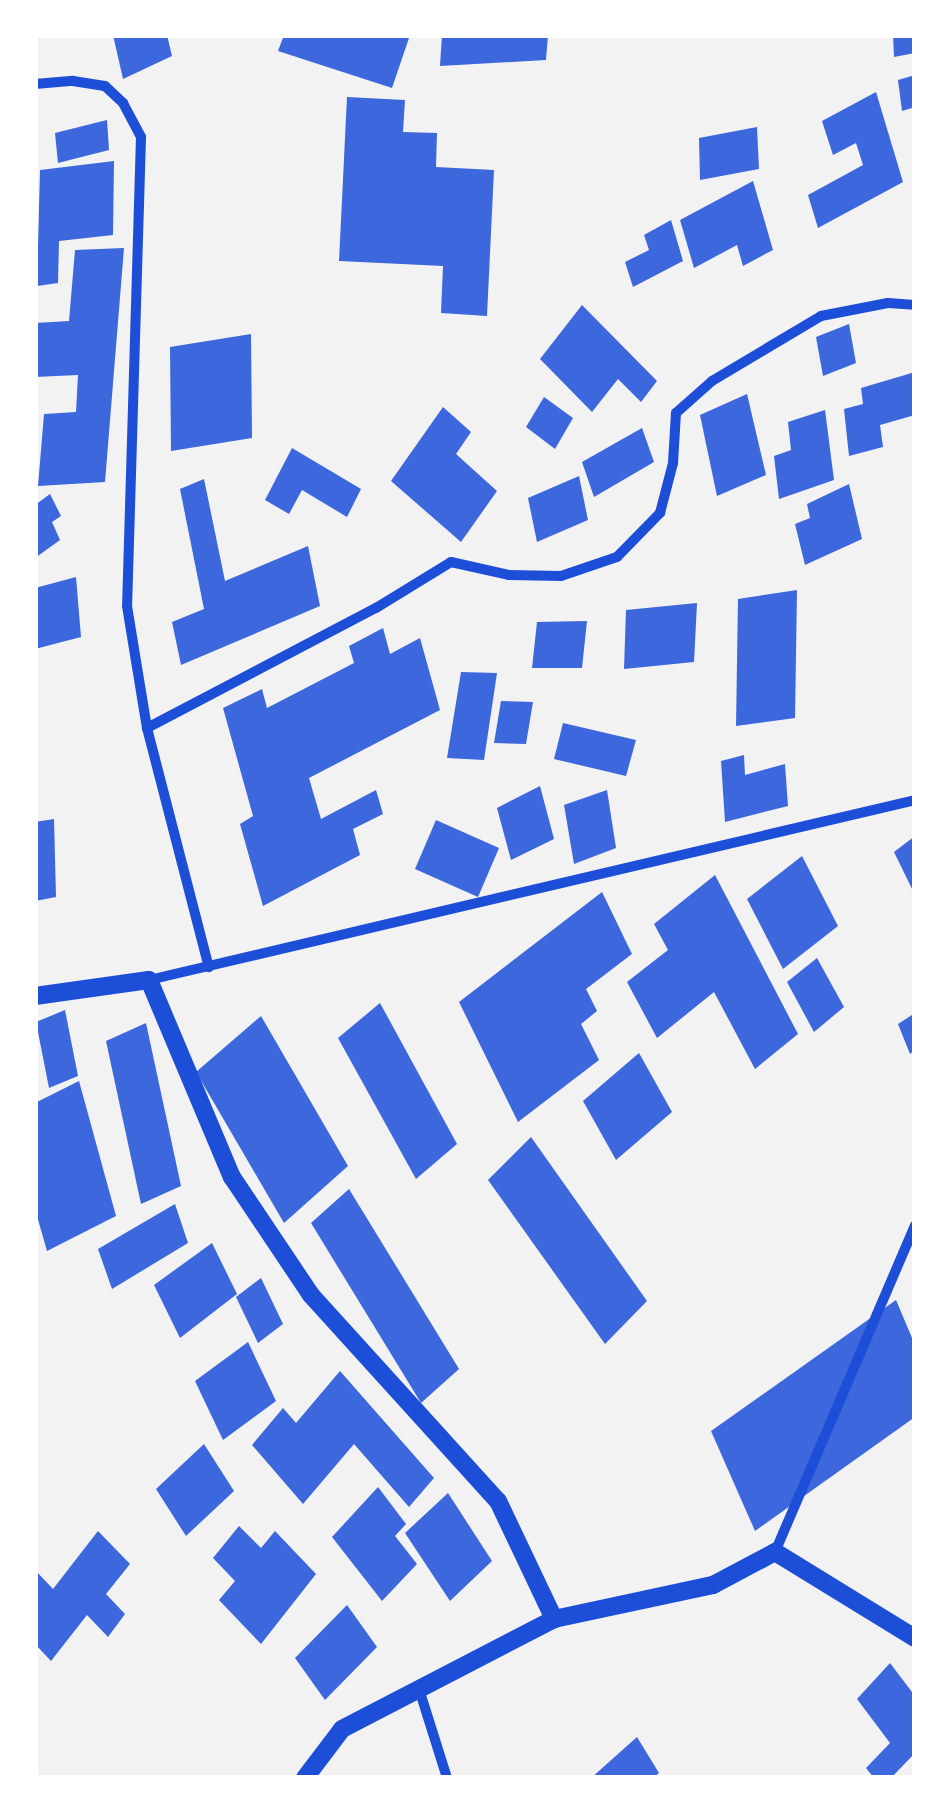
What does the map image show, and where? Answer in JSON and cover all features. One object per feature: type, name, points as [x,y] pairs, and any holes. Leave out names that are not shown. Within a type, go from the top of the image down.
[{"type":"street","points":[[35,84],[73,81],[105,86],[122,103],[141,137],[127,606],[147,728],[209,967]]},
{"type":"street","points":[[147,728],[376,608],[450,562],[509,575],[561,576],[617,557],[660,513],[673,463],[676,413],[712,380],[821,316],[888,303],[915,305]]},
{"type":"street","points":[[35,996],[209,967],[915,800]]},
{"type":"street","points":[[149,980],[232,1177],[312,1295],[498,1500],[554,1619]]},
{"type":"street","points":[[304,1778],[342,1729],[554,1619],[713,1585],[775,1552],[915,1226]]},
{"type":"street","points":[[775,1552],[915,1638]]},
{"type":"street","points":[[419,1689],[446,1778]]},
{"type":"building","points":[[113,35],[167,35],[172,56],[123,79]]},
{"type":"building","points":[[284,35],[410,35],[392,88],[278,51]]},
{"type":"building","points":[[442,35],[548,35],[546,60],[440,66]]},
{"type":"building","points":[[893,35],[915,35],[915,53],[894,57]]},
{"type":"building","points":[[915,75],[915,107],[902,111],[898,80]]},
{"type":"building","points":[[876,92],[903,182],[818,228],[808,195],[863,165],[856,143],[833,155],[822,121]]},
{"type":"building","points":[[347,97],[405,100],[403,132],[437,133],[436,167],[494,170],[487,316],[441,313],[443,266],[339,261]]},
{"type":"building","points":[[107,120],[109,150],[58,163],[55,133]]},
{"type":"building","points":[[757,127],[759,169],[700,180],[699,138]]},
{"type":"building","points":[[114,161],[113,235],[59,241],[58,283],[37,286],[40,170]]},
{"type":"building","points":[[753,181],[773,250],[743,266],[737,245],[694,268],[680,220]]},
{"type":"building","points":[[671,220],[683,261],[633,287],[625,262],[649,250],[644,235]]},
{"type":"building","points":[[124,248],[105,482],[38,486],[44,414],[76,412],[78,375],[35,377],[35,323],[69,321],[75,250]]},
{"type":"building","points":[[582,305],[657,381],[641,402],[618,379],[592,412],[540,359]]},
{"type":"building","points":[[849,324],[856,363],[823,376],[816,337]]},
{"type":"building","points":[[251,334],[252,438],[171,451],[170,347]]},
{"type":"building","points":[[915,372],[915,415],[880,425],[883,447],[849,456],[844,409],[863,404],[861,388]]},
{"type":"building","points":[[747,394],[766,475],[717,496],[700,415]]},
{"type":"building","points":[[544,397],[573,418],[555,449],[526,427]]},
{"type":"building","points":[[443,407],[471,432],[456,454],[497,491],[461,542],[391,481]]},
{"type":"building","points":[[825,410],[834,480],[779,499],[774,456],[791,450],[788,422]]},
{"type":"building","points":[[642,428],[654,462],[594,497],[582,462]]},
{"type":"building","points":[[292,448],[361,489],[347,517],[302,490],[289,514],[265,500]]},
{"type":"building","points":[[579,476],[588,520],[537,542],[528,498]]},
{"type":"building","points":[[204,479],[225,581],[308,546],[320,606],[181,665],[172,622],[204,609],[180,489]]},
{"type":"building","points":[[849,484],[862,539],[805,565],[795,524],[810,518],[807,504]]},
{"type":"building","points":[[50,494],[61,516],[52,522],[60,540],[35,558],[35,505]]},
{"type":"building","points":[[76,577],[81,637],[35,649],[35,588]]},
{"type":"building","points":[[797,590],[795,718],[736,726],[738,599]]},
{"type":"building","points":[[697,603],[694,662],[624,669],[626,610]]},
{"type":"building","points":[[587,621],[582,668],[532,668],[537,622]]},
{"type":"building","points":[[383,628],[390,654],[420,638],[440,710],[309,778],[321,819],[376,790],[383,814],[353,829],[360,855],[263,906],[240,824],[253,816],[223,708],[262,689],[267,708],[354,663],[349,646]]},
{"type":"building","points":[[461,672],[497,673],[484,760],[447,758]]},
{"type":"building","points":[[501,701],[533,702],[526,744],[494,743]]},
{"type":"building","points":[[563,723],[636,740],[626,776],[554,759]]},
{"type":"building","points":[[744,755],[745,775],[785,764],[788,806],[725,822],[721,761]]},
{"type":"building","points":[[540,786],[554,839],[511,860],[497,808]]},
{"type":"building","points":[[607,790],[616,848],[574,864],[564,805]]},
{"type":"building","points":[[54,819],[56,897],[35,901],[35,822]]},
{"type":"building","points":[[436,820],[499,848],[478,897],[415,869]]},
{"type":"building","points":[[915,836],[915,895],[894,852]]},
{"type":"building","points":[[802,856],[838,926],[783,969],[747,899]]},
{"type":"building","points":[[715,875],[798,1034],[755,1069],[714,992],[657,1038],[627,982],[668,950],[654,924]]},
{"type":"building","points":[[602,892],[632,954],[586,989],[597,1011],[581,1024],[599,1060],[518,1122],[459,1002]]},
{"type":"building","points":[[817,958],[844,1007],[814,1032],[787,982]]},
{"type":"building","points":[[380,1003],[457,1144],[416,1179],[338,1038]]},
{"type":"building","points":[[65,1010],[78,1076],[49,1088],[36,1022]]},
{"type":"building","points":[[915,1013],[915,1050],[910,1054],[898,1024]]},
{"type":"building","points":[[261,1016],[348,1166],[284,1223],[196,1072]]},
{"type":"building","points":[[146,1023],[181,1186],[141,1204],[106,1041]]},
{"type":"building","points":[[639,1053],[672,1112],[616,1160],[583,1101]]},
{"type":"building","points":[[79,1081],[116,1216],[47,1251],[35,1209],[35,1103]]},
{"type":"building","points":[[531,1137],[647,1301],[605,1344],[488,1180]]},
{"type":"building","points":[[349,1189],[459,1369],[421,1403],[311,1223]]},
{"type":"building","points":[[175,1204],[188,1243],[112,1289],[98,1249]]},
{"type":"building","points":[[212,1243],[237,1294],[180,1338],[154,1285]]},
{"type":"building","points":[[261,1278],[283,1324],[258,1343],[236,1297]]},
{"type":"building","points":[[896,1300],[915,1345],[915,1417],[755,1531],[711,1431]]},
{"type":"building","points":[[248,1342],[276,1401],[223,1440],[195,1381]]},
{"type":"building","points":[[340,1371],[434,1478],[409,1507],[354,1444],[303,1504],[252,1445],[283,1408],[296,1423]]},
{"type":"building","points":[[204,1444],[234,1491],[186,1536],[156,1489]]},
{"type":"building","points":[[378,1487],[406,1524],[395,1536],[417,1564],[382,1601],[332,1537]]},
{"type":"building","points":[[448,1493],[492,1561],[450,1601],[405,1533]]},
{"type":"building","points":[[239,1526],[261,1548],[275,1531],[316,1574],[261,1644],[219,1600],[235,1581],[213,1558]]},
{"type":"building","points":[[98,1531],[130,1564],[106,1594],[125,1614],[108,1637],[87,1615],[51,1661],[35,1644],[35,1570],[53,1589]]},
{"type":"building","points":[[347,1605],[377,1647],[325,1700],[295,1658]]},
{"type":"building","points":[[890,1663],[915,1696],[915,1753],[891,1778],[874,1778],[866,1768],[890,1743],[857,1699]]},
{"type":"building","points":[[637,1737],[659,1773],[653,1778],[591,1778]]}]
